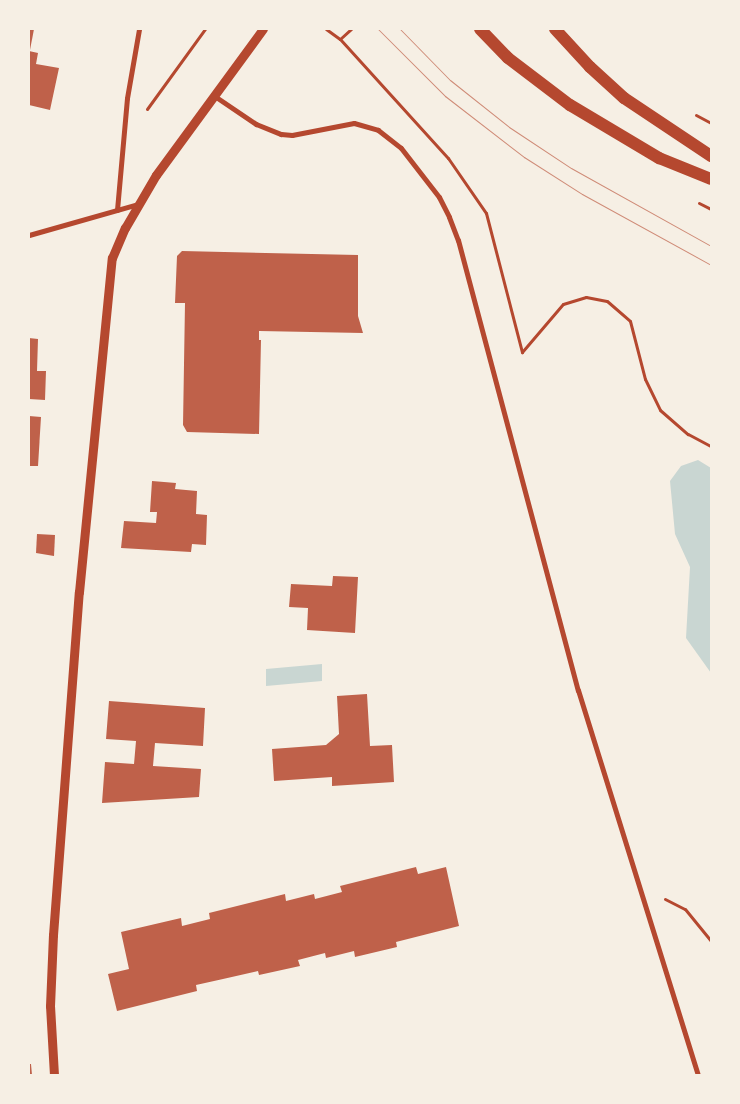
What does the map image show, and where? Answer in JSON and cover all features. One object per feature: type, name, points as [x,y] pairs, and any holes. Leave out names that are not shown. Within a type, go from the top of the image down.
[{"type":"main road","points":[[480,29],[521,69],[582,113],[659,158],[711,179]]},
{"type":"main road","points":[[555,29],[590,67],[624,98],[711,156]]},
{"type":"street","points":[[117,210],[127,98],[139,29]]},
{"type":"street","points":[[54,1075],[50,1006],[53,936],[79,592],[106,301],[112,258],[156,175],[263,29]]},
{"type":"street","points":[[213,96],[256,124],[281,134],[292,135],[354,123],[378,130],[401,148],[439,197],[458,240],[578,690],[698,1075]]},
{"type":"street","points":[[29,235],[139,204]]},
{"type":"path","points":[[124,139],[205,29]]},
{"type":"path","points":[[326,29],[340,40],[448,158],[486,213],[522,352],[563,304],[586,297],[607,301],[630,321],[645,379],[660,410],[688,434],[711,446]]},
{"type":"path","points":[[340,40],[352,29]]},
{"type":"path","points":[[695,114],[711,123]]},
{"type":"path","points":[[640,888],[685,909],[711,942]]},
{"type":"shaded area","points":[[698,460],[711,468],[711,673],[686,638],[690,567],[675,534],[670,481],[681,466]]},
{"type":"shaded area","points":[[322,664],[322,681],[266,686],[266,669]]},
{"type":"building","points":[[29,29],[34,29],[30,50],[29,49]]},
{"type":"building","points":[[29,51],[38,53],[36,64],[59,68],[50,110],[29,105]]},
{"type":"building","points":[[182,251],[358,255],[358,316],[363,333],[259,331],[259,340],[261,340],[259,434],[187,432],[183,425],[185,303],[175,303],[177,256]]},
{"type":"building","points":[[29,338],[38,339],[37,371],[46,371],[45,400],[29,399]]},
{"type":"building","points":[[29,416],[41,417],[38,466],[29,466]]},
{"type":"building","points":[[152,481],[176,483],[175,489],[197,491],[196,514],[207,515],[206,545],[192,544],[191,552],[121,548],[124,521],[156,523],[157,512],[150,512]]},
{"type":"building","points":[[37,534],[55,535],[54,556],[36,553]]},
{"type":"building","points":[[333,576],[358,577],[355,633],[307,630],[308,608],[289,607],[291,584],[332,586]]},
{"type":"building","points":[[367,694],[370,746],[392,745],[394,782],[332,786],[332,777],[274,781],[272,749],[326,745],[339,734],[337,696]]},
{"type":"building","points":[[109,701],[205,708],[203,746],[155,743],[153,766],[201,769],[199,797],[102,803],[105,762],[134,764],[136,741],[106,739]]},
{"type":"building","points":[[416,867],[418,874],[446,867],[459,926],[396,942],[397,947],[355,957],[354,951],[326,958],[325,953],[298,960],[300,966],[259,975],[258,971],[196,985],[197,991],[117,1011],[108,974],[129,969],[121,932],[181,918],[182,926],[210,919],[209,913],[285,894],[286,901],[314,894],[315,899],[342,892],[340,886]]},
{"type":"building","points":[[29,1064],[31,1064],[32,1075],[29,1075]]},
{"type":"tram line","points":[[378,29],[445,96],[524,157],[582,194],[711,265]]},
{"type":"tram line","points":[[400,29],[450,80],[509,127],[571,168],[711,246]]}]
